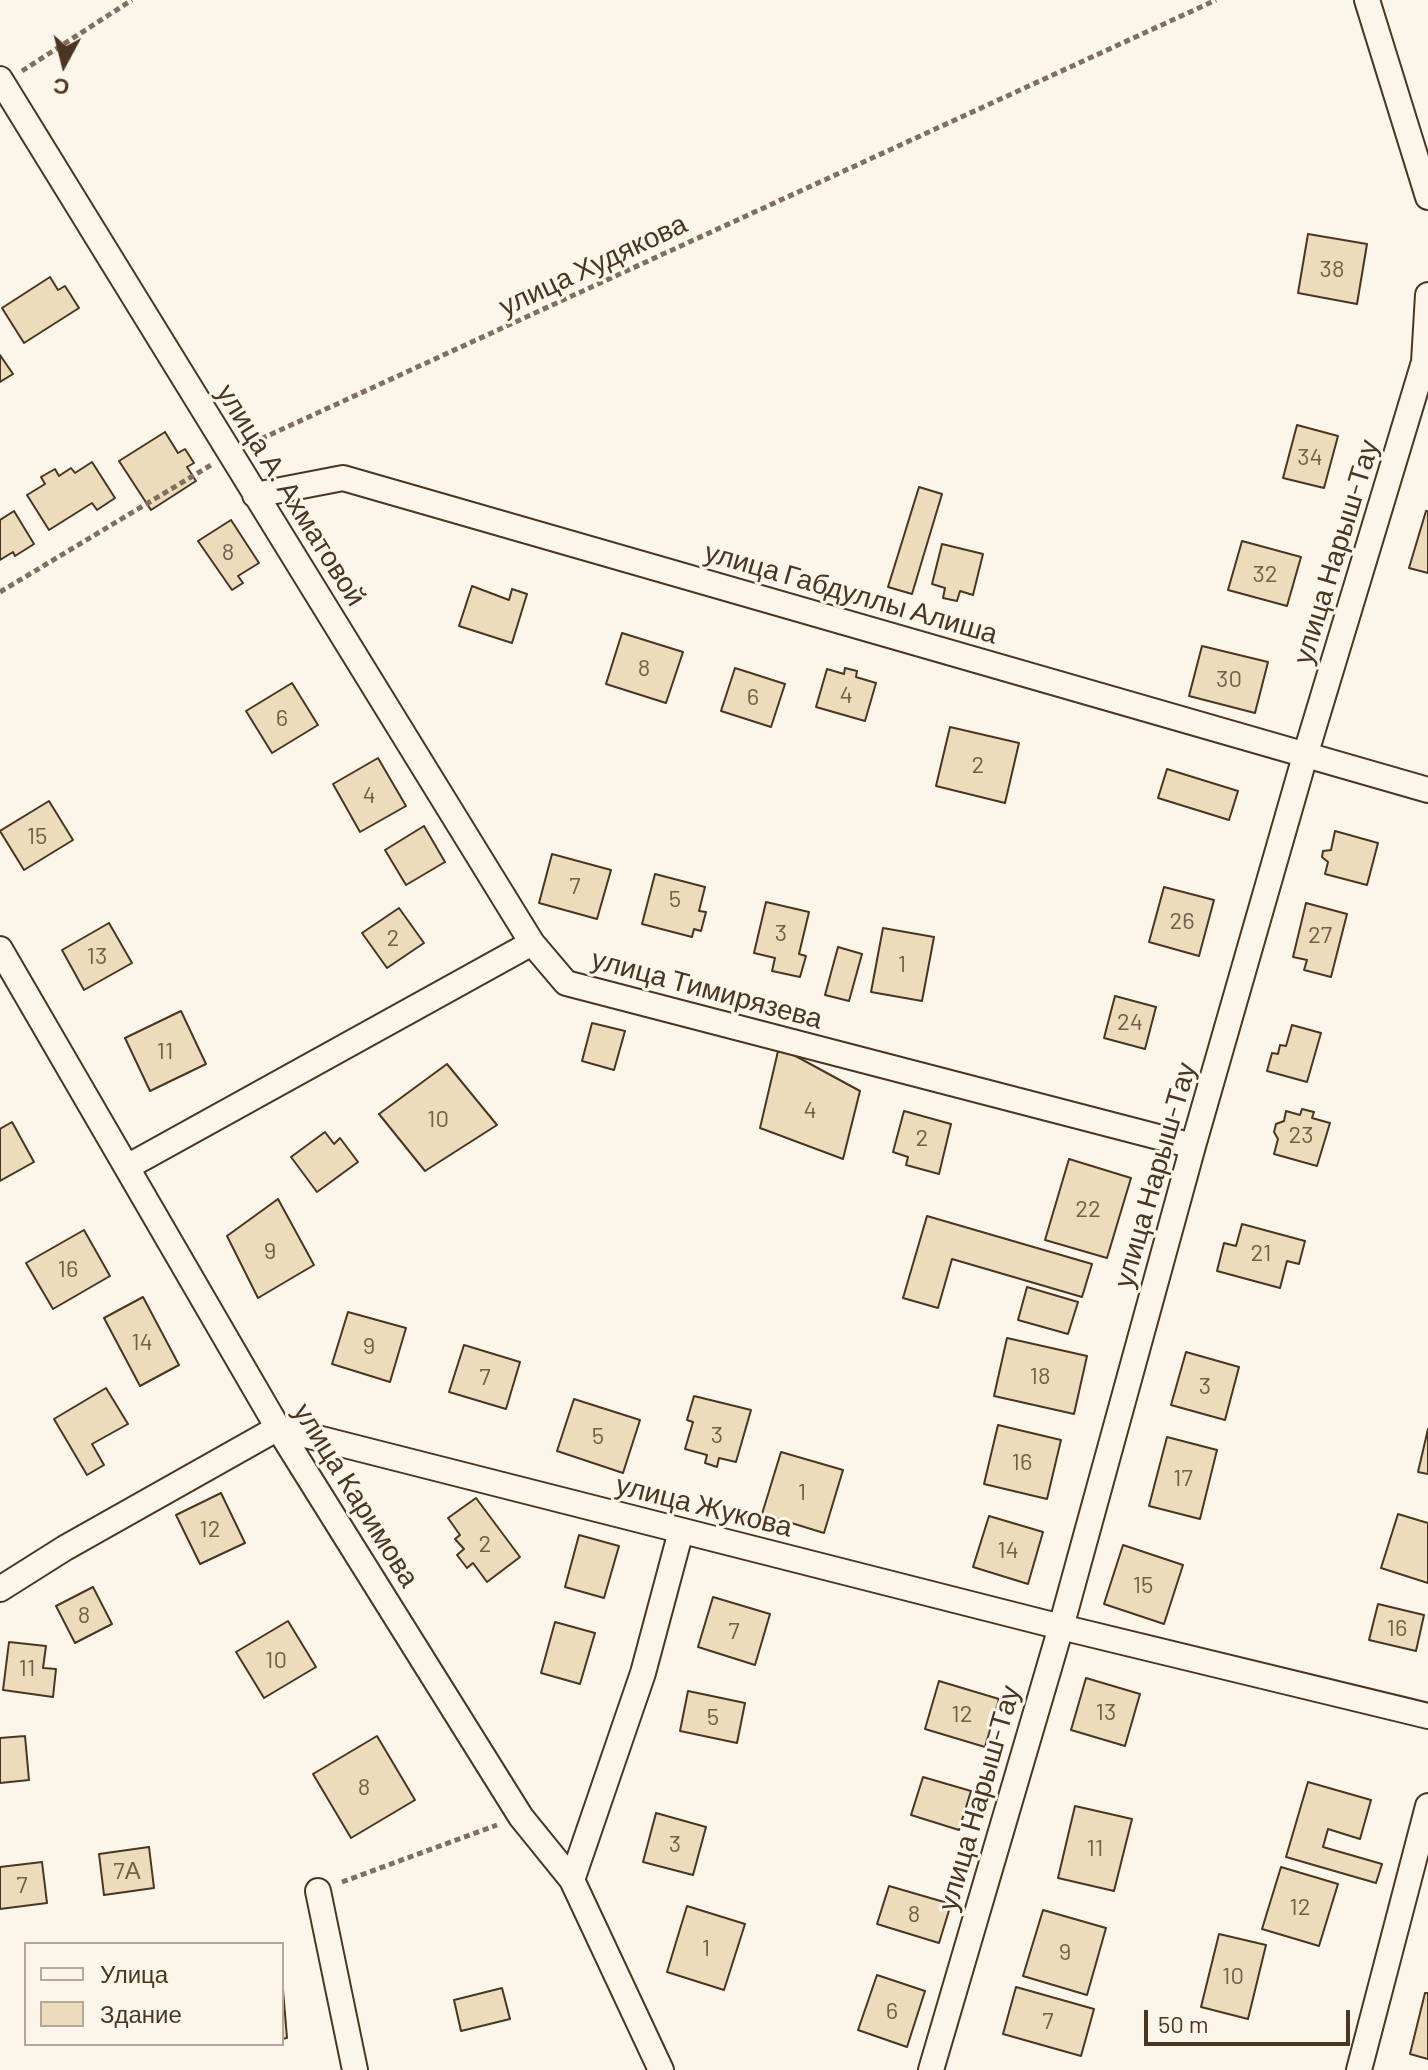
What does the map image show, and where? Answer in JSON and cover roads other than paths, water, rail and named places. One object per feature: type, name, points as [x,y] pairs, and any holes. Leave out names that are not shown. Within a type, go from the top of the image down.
[{"type":"street","points":[[1367,0],[1428,197]]},
{"type":"street","name":"улица А. Ахматовой","points":[[1,81],[532,943]]},
{"type":"street","name":"улица Нарыш-Тау","points":[[931,2070],[1061,1627],[1193,1146],[1305,756],[1424,362],[1428,295]]},
{"type":"street","name":"улица Габдуллы Алиша","points":[[255,495],[343,478],[1428,790]]},
{"type":"street","points":[[127,1167],[532,943]]},
{"type":"street","name":"улица Тимирязева","points":[[532,943],[566,983],[1193,1146]]},
{"type":"street","name":"улица Каримова","points":[[0,949],[278,1428],[521,1817],[572,1880],[661,2070]]},
{"type":"street","points":[[0,1589],[65,1548],[278,1428]]},
{"type":"street","name":"улица Жукова","points":[[278,1428],[1061,1627],[1428,1716]]},
{"type":"street","points":[[572,1880],[643,1673],[681,1531]]},
{"type":"street","points":[[1359,2070],[1428,1806]]},
{"type":"street","points":[[318,1891],[355,2070]]}]
